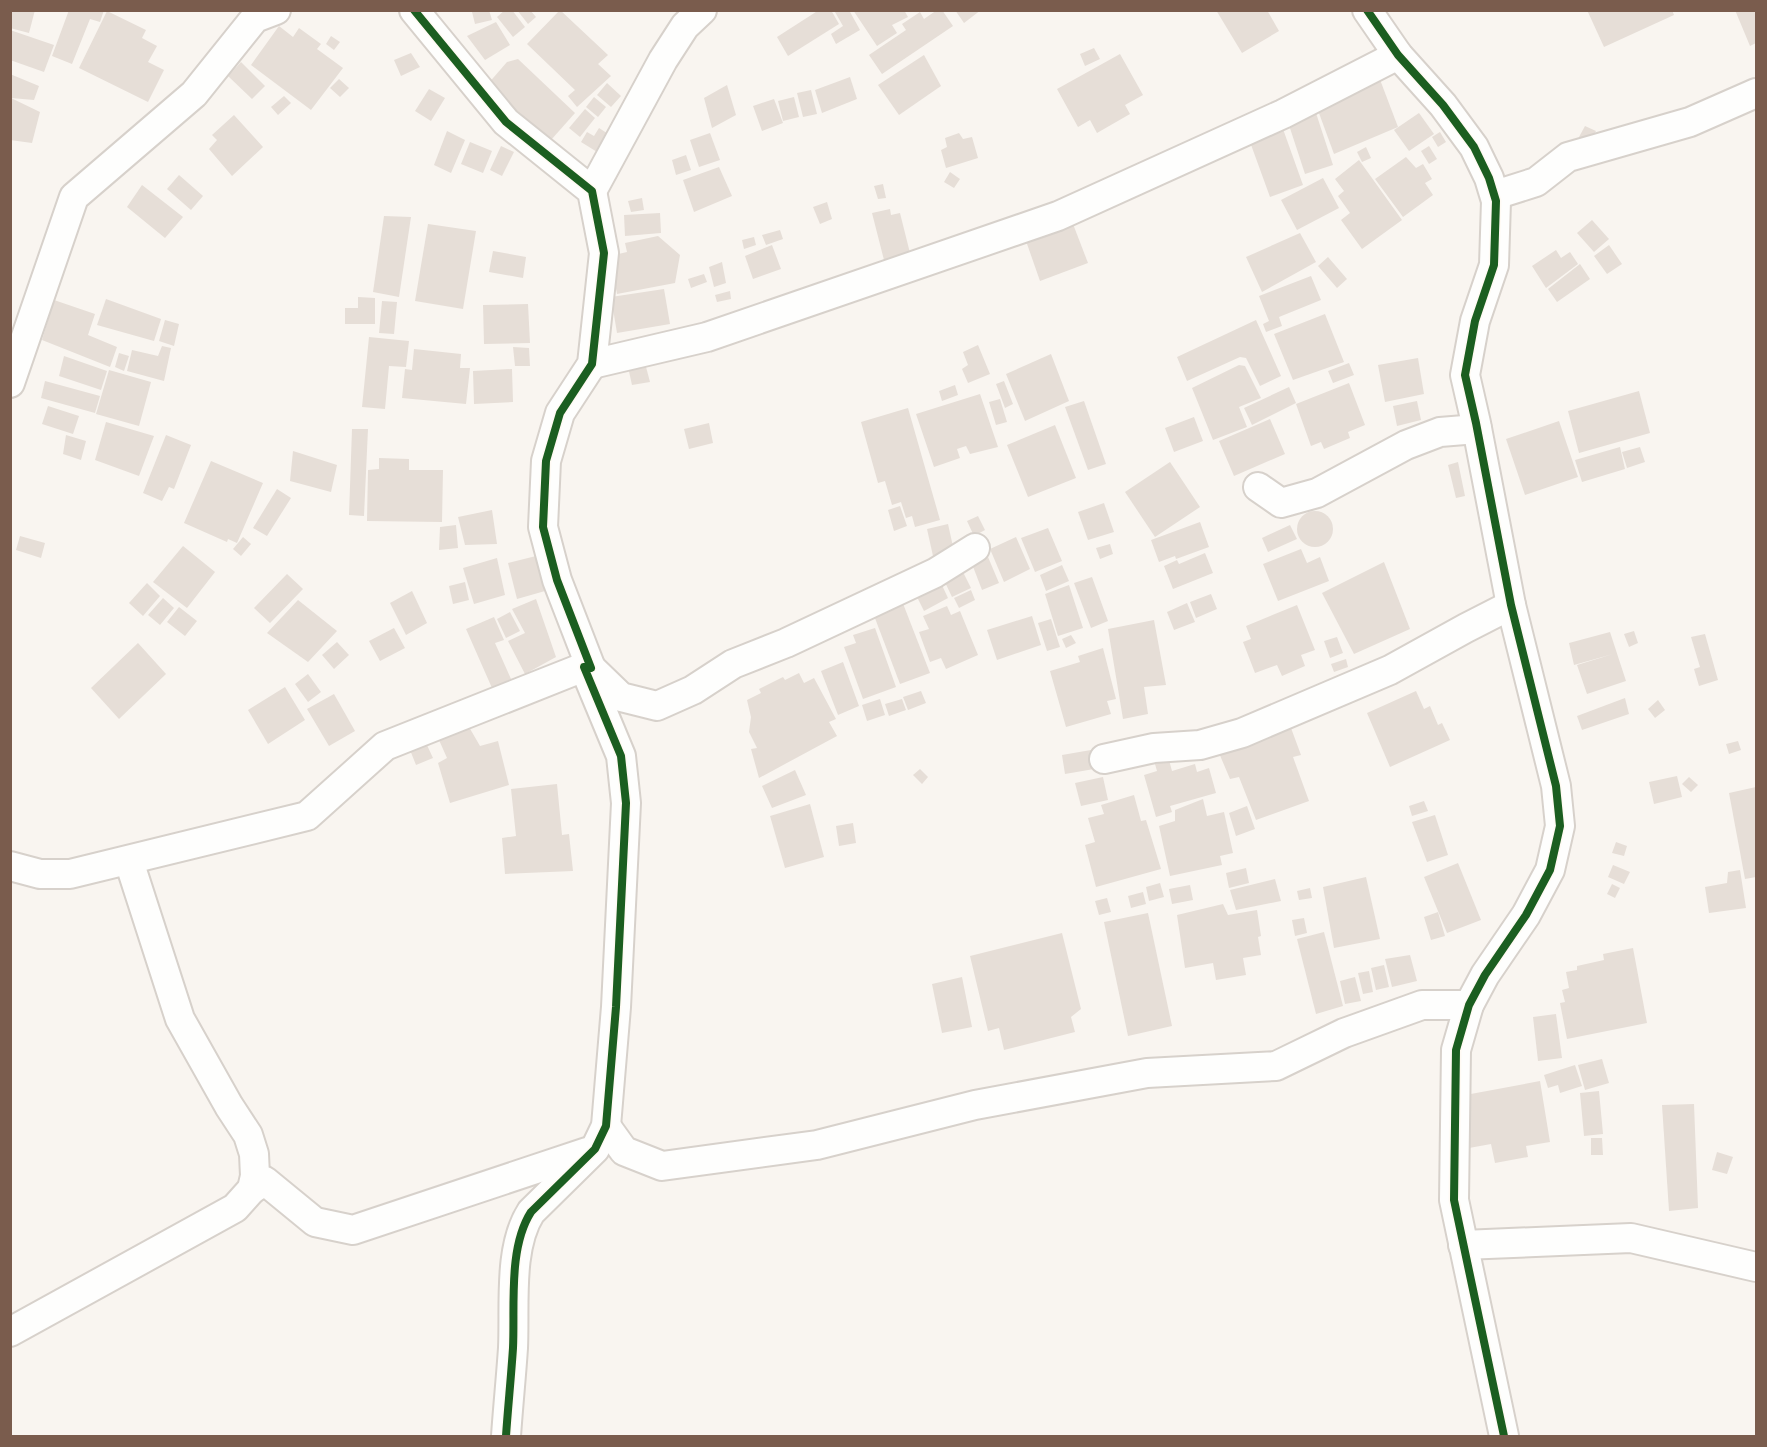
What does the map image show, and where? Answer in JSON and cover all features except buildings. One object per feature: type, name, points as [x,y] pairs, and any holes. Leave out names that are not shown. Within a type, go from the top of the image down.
[{"type":"street","points":[[10,383],[74,197],[194,94],[255,18],[276,10]]},
{"type":"street","points":[[414,10],[506,122],[592,191]]},
{"type":"street","points":[[506,1437],[513,1350],[517,1245],[523,1224],[531,1212],[600,1138],[616,1007],[626,803],[621,756],[557,580],[543,527],[546,461],[560,413],[592,364],[604,253],[592,191],[663,60],[685,26],[702,10]]},
{"type":"street","points":[[1367,10],[1398,55],[1443,105],[1474,147],[1495,195],[1494,265],[1475,321],[1465,375],[1478,429],[1511,605],[1556,786],[1560,826],[1550,870],[1526,915],[1485,975],[1469,1005],[1456,1050],[1454,1200],[1504,1437]]},
{"type":"street","points":[[592,364],[707,337],[1058,216],[1283,114],[1398,55]]},
{"type":"street","points":[[1495,195],[1536,182],[1568,157],[1690,122],[1756,93]]},
{"type":"street","points":[[1258,487],[1281,503],[1317,493],[1414,442],[1440,432],[1478,429]]},
{"type":"street","points":[[587,667],[621,697],[657,706],[693,690],[734,664],[786,643],[935,573],[975,548]]},
{"type":"street","points":[[1104,759],[1154,748],[1200,745],[1242,733],[1390,670],[1511,605]]},
{"type":"street","points":[[10,866],[40,874],[70,874],[307,816],[385,746],[587,667]]},
{"type":"street","points":[[129,861],[180,1019],[248,1135],[254,1154],[255,1176],[252,1189]]},
{"type":"street","points":[[10,1332],[235,1208],[252,1189],[265,1181],[315,1222],[353,1230],[600,1138],[662,1166],[817,1145],[975,1106],[1147,1073],[1276,1066],[1344,1033],[1422,1005],[1469,1005]]},
{"type":"street","points":[[1463,1245],[1631,1238],[1756,1268]]},
{"type":"cycle path","points":[[414,10],[506,122],[592,191],[604,253],[592,364],[560,413],[546,461],[543,527],[557,580],[591,668],[584,667],[621,756],[626,803],[616,1007],[606,1126],[595,1149],[531,1212],[519,1243],[514,1278],[513,1348],[506,1436]]},
{"type":"cycle path","points":[[1367,10],[1398,55],[1443,105],[1474,147],[1489,178],[1496,201],[1494,265],[1475,321],[1465,375],[1511,605],[1556,786],[1560,826],[1550,870],[1526,915],[1485,975],[1469,1005],[1456,1050],[1454,1200],[1504,1436]]}]
